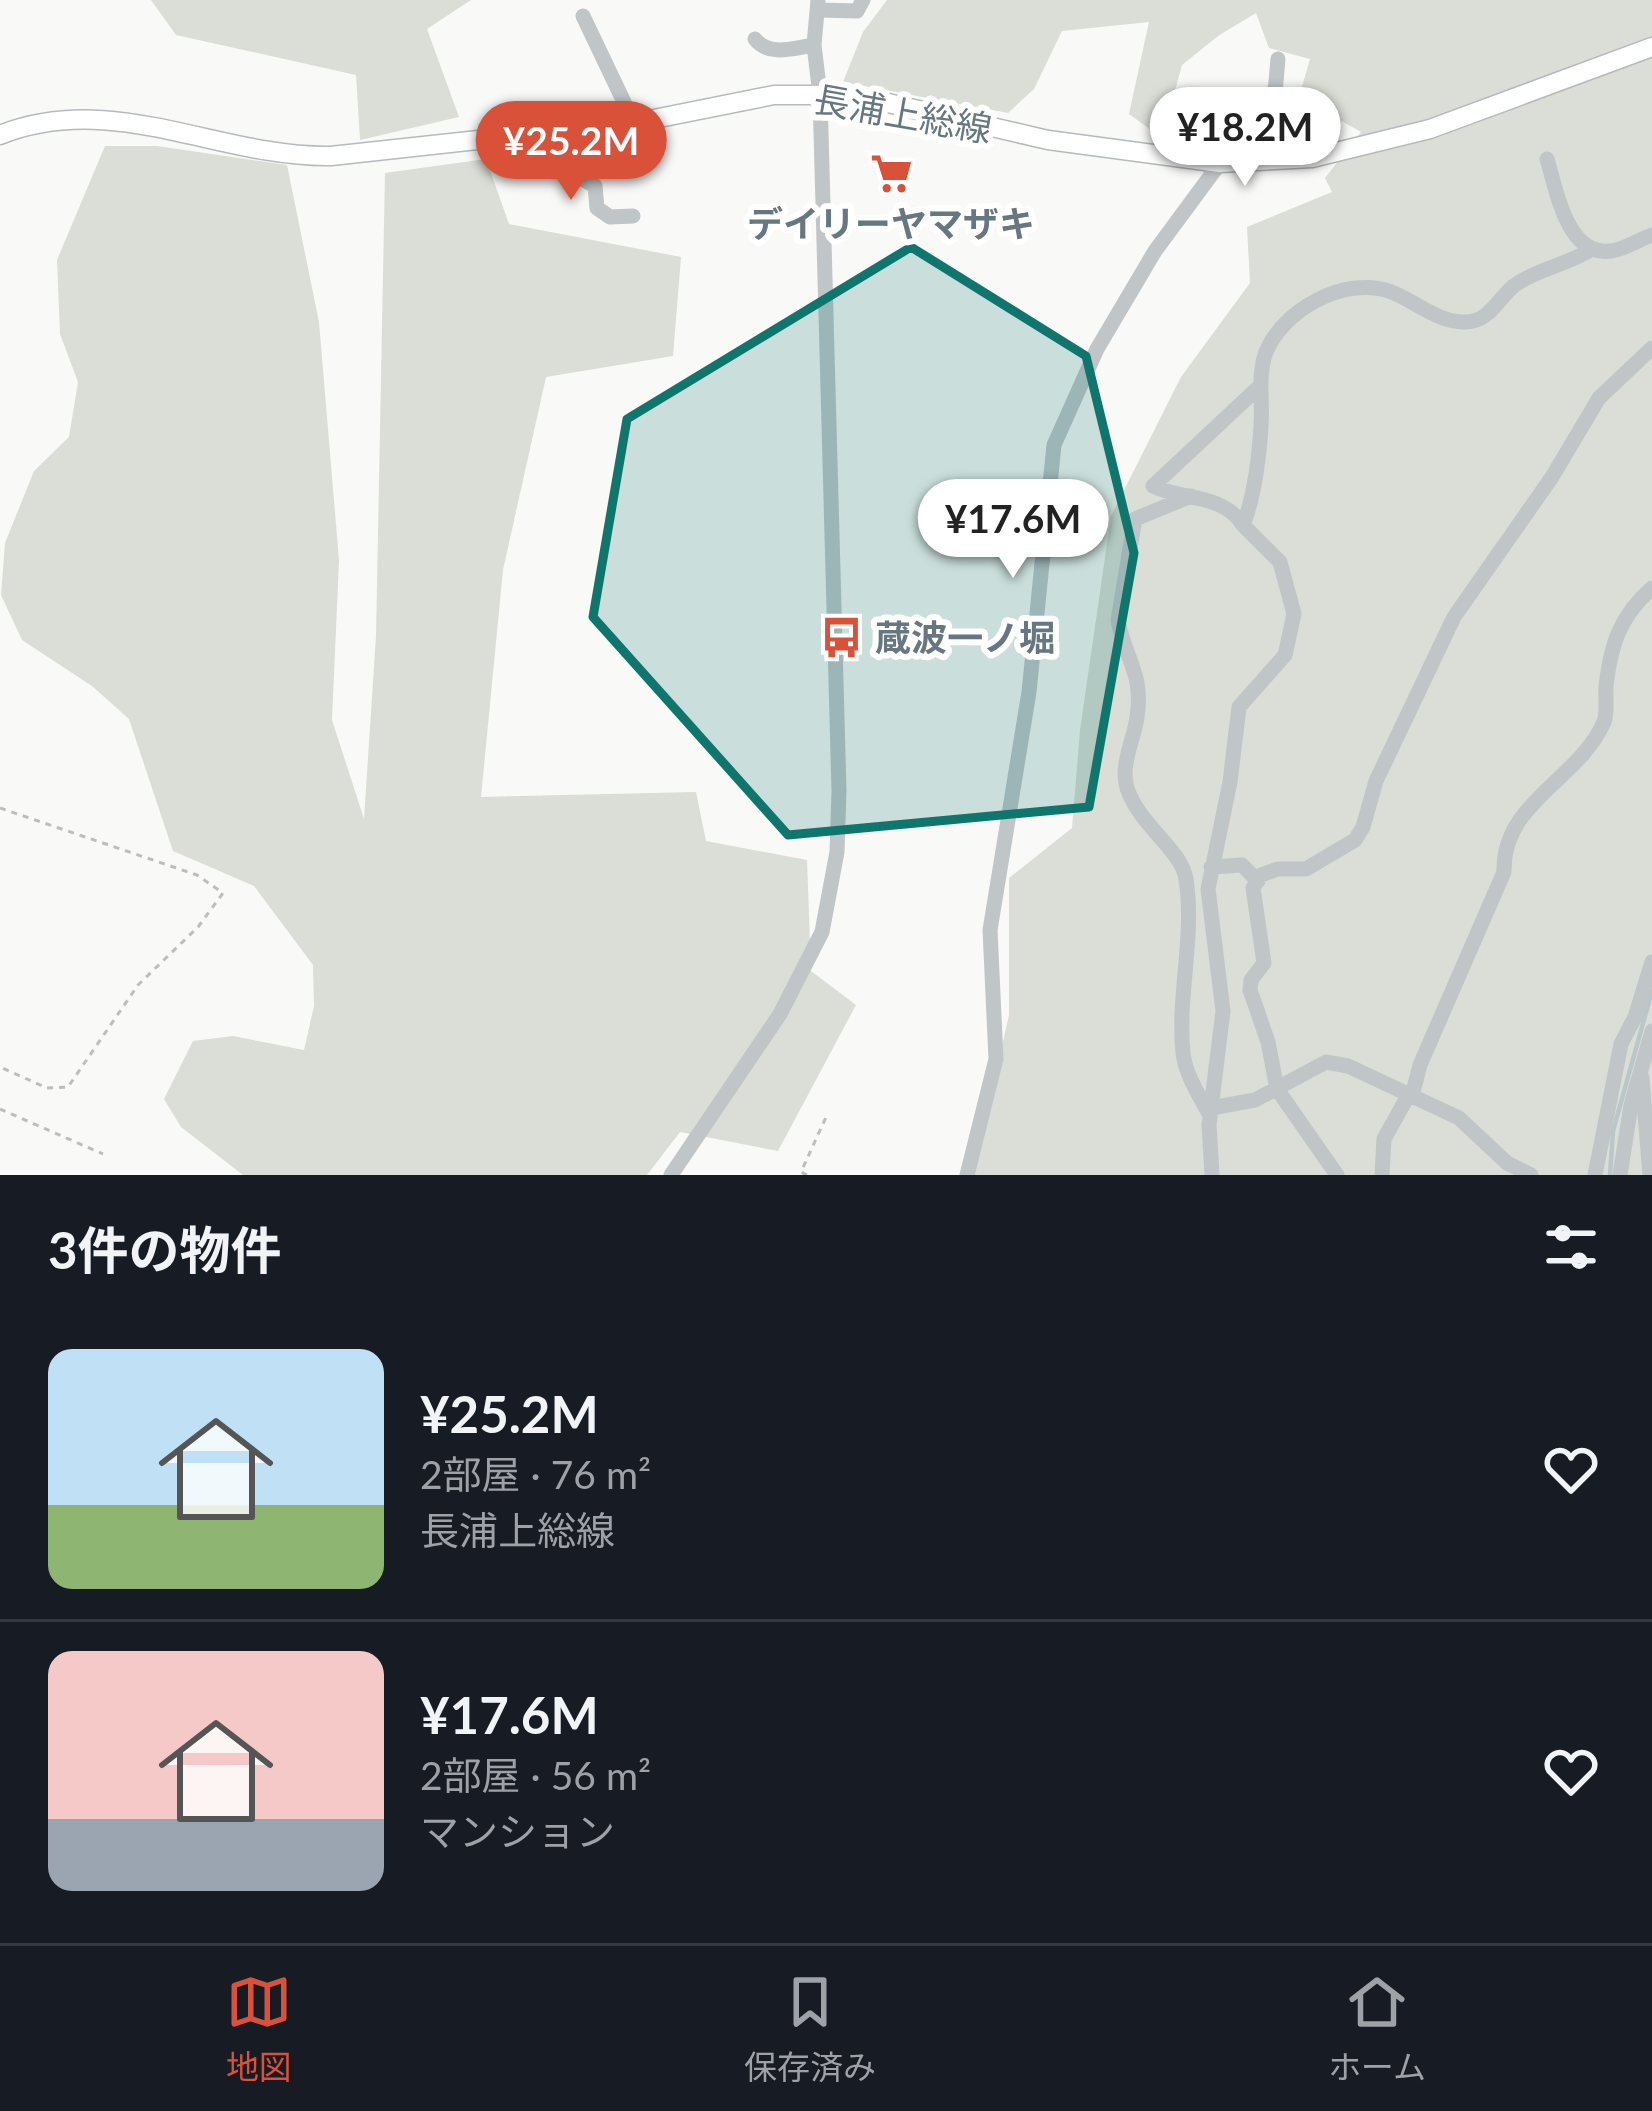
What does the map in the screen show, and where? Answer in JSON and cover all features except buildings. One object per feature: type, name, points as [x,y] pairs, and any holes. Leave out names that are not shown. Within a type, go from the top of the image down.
[{"type":"main road","name":"長浦上総線","points":[[0,135],[74,119],[119,122],[181,130],[297,157],[634,123],[736,100],[820,95],[888,103],[1048,140],[1220,163],[1312,158],[1430,130],[1652,47]]},
{"type":"street","points":[[671,1175],[780,1014],[822,932],[837,852],[820,95],[814,45],[818,5],[857,11],[863,0]]},
{"type":"street","points":[[584,16],[634,123]]},
{"type":"street","points":[[755,39],[771,50],[814,45]]},
{"type":"street","points":[[1269,160],[1278,59]]},
{"type":"street","points":[[550,132],[556,158],[572,174],[595,186],[597,208],[610,217],[633,216]]},
{"type":"street","points":[[1547,159],[1564,214],[1590,250]]},
{"type":"street","points":[[967,1175],[996,1059],[990,930],[1029,692],[1054,446],[1108,329],[1155,251],[1220,163]]},
{"type":"street","points":[[1243,526],[1250,508],[1262,422],[1264,356],[1273,339],[1306,304],[1370,287],[1449,320],[1467,322],[1491,311],[1511,288],[1530,276],[1590,250],[1614,251],[1652,235]]},
{"type":"street","points":[[1337,1175],[1277,1089],[1268,1042],[1250,990],[1264,963],[1253,888],[1261,874],[1306,869],[1355,840],[1364,826],[1376,781],[1454,617],[1552,477],[1599,398],[1652,348]]},
{"type":"street","points":[[1212,1175],[1210,1112],[1223,1011],[1211,930],[1211,867],[1230,782],[1239,707],[1285,656],[1294,614],[1280,562],[1235,513],[1153,486],[1260,386]]},
{"type":"street","points":[[1191,496],[1135,519],[1118,620],[1135,664],[1139,690],[1125,784],[1137,812],[1180,862],[1186,876],[1189,919],[1183,1056],[1210,1112]]},
{"type":"street","points":[[1382,1175],[1384,1139],[1411,1095],[1504,872],[1506,842],[1519,818],[1543,791],[1568,773],[1606,719],[1607,678],[1620,625],[1627,610],[1652,588]]},
{"type":"street","points":[[1211,867],[1242,865],[1258,880]]},
{"type":"street","points":[[1595,1175],[1622,1043],[1652,962]]},
{"type":"street","points":[[1620,1175],[1624,1140],[1652,1031]]},
{"type":"street","points":[[1210,1112],[1277,1089],[1326,1062],[1348,1066],[1459,1118],[1507,1163],[1531,1175]]},
{"type":"street","points":[[1641,1069],[1650,1128],[1650,1175]]},
{"type":"path","points":[[0,808],[196,874],[223,893],[197,927],[138,985],[68,1087],[47,1088],[0,1067]]},
{"type":"path","points":[[0,1109],[103,1154]]},
{"type":"path","points":[[807,1175],[801,1172],[827,1114]]},
{"type":"highlighted area","points":[[911,247],[1086,356],[1134,553],[1089,807],[788,835],[593,617],[627,419]]},
{"type":"shaded area","points":[[151,0],[471,0],[427,29],[459,117],[360,140],[356,75],[176,35]]},
{"type":"shaded area","points":[[887,0],[1652,0],[1652,1175],[973,1175],[1009,1015],[1009,878],[1072,828],[1080,730],[1111,516],[1181,377],[1250,283],[1247,227],[1332,192],[1325,178],[1361,132],[1299,97],[1310,59],[1269,48],[1256,13],[1182,65],[1162,138],[1129,114],[1149,22],[1062,31],[1034,89],[1008,113],[843,82],[863,32]]},
{"type":"shaded area","points":[[105,146],[157,146],[287,165],[319,322],[339,560],[332,720],[364,819],[376,636],[385,173],[486,159],[509,224],[681,257],[673,356],[546,377],[503,570],[481,797],[696,792],[706,841],[807,860],[811,971],[856,1005],[778,1151],[680,1132],[647,1175],[243,1175],[181,1127],[164,1099],[193,1041],[233,1036],[304,1050],[314,1006],[313,965],[254,886],[173,851],[129,719],[92,686],[22,640],[1,595],[5,543],[34,471],[69,437],[78,382],[60,334],[57,260]]},
{"type":"waterway","points":[[1610,1175],[1613,1131],[1652,991]]},
{"type":"place","name":"デイリーヤマザキ","points":[[891,173]]},
{"type":"place","name":"蔵波一ノ堀","points":[[841,637]]}]
